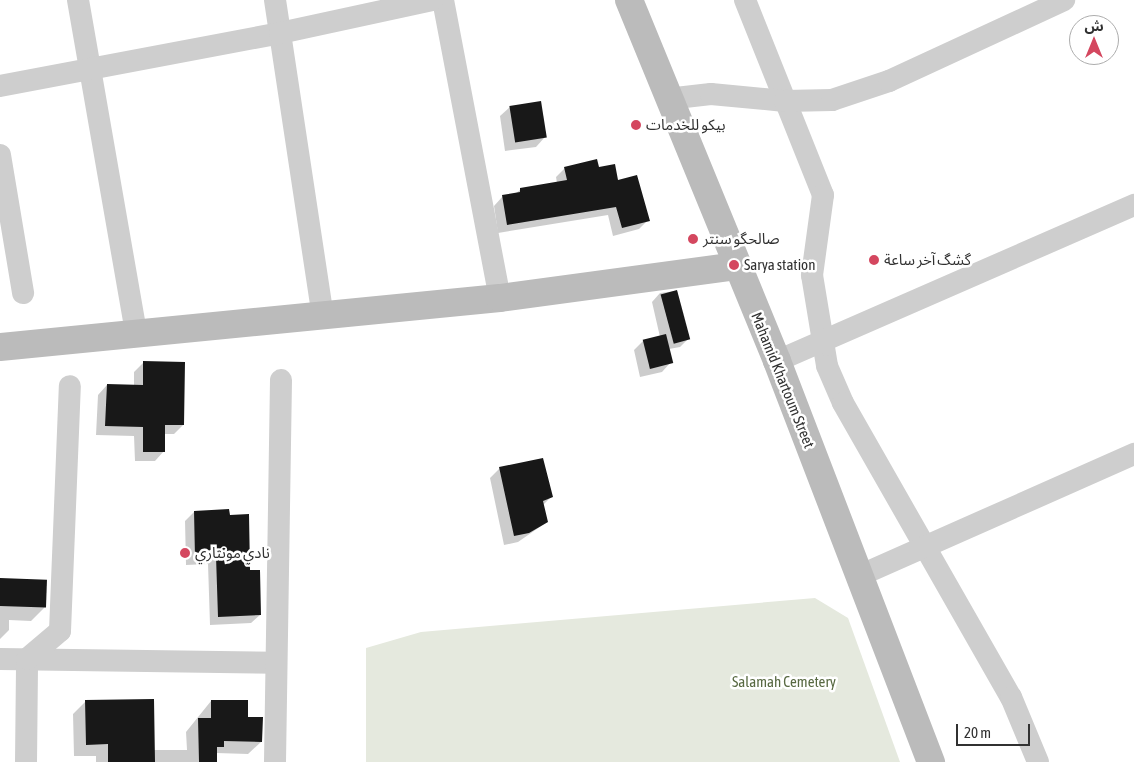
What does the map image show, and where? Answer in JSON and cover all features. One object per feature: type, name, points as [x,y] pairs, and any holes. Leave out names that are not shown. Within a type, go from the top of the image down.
[{"type":"street","points":[[78,0],[136,332]]},
{"type":"street","points":[[275,0],[323,317]]},
{"type":"street","points":[[0,86],[280,33],[432,0]]},
{"type":"street","points":[[443,0],[500,298]]},
{"type":"street","name":"Mahamid Khartoum Street","points":[[629,0],[667,99],[777,361],[861,575],[931,762]]},
{"type":"street","points":[[745,0],[823,195],[812,275],[821,341],[827,366],[843,403],[923,548],[1011,697],[1038,762]]},
{"type":"street","points":[[667,99],[711,94],[785,101],[832,100],[889,81],[1064,0]]},
{"type":"street","points":[[0,155],[22,293]]},
{"type":"street","points":[[777,361],[1134,205]]},
{"type":"street","points":[[0,347],[136,332],[323,317],[500,298],[736,266]]},
{"type":"street","points":[[275,762],[275,663],[281,380]]},
{"type":"street","points":[[26,659],[60,631],[70,386]]},
{"type":"street","points":[[861,575],[1134,454]]},
{"type":"street","points":[[0,659],[275,663]]},
{"type":"street","points":[[26,659],[26,762]]},
{"type":"green space","name":"Salamah Cemetery","points":[[815,598],[848,618],[900,762],[366,762],[366,648],[421,632]]},
{"type":"building","points":[[541,101],[547,138],[515,143],[509,106]]},
{"type":"building","points":[[597,159],[599,167],[615,164],[618,180],[637,175],[650,221],[622,228],[616,207],[507,225],[502,195],[520,192],[520,188],[567,180],[564,167]]},
{"type":"building","points":[[677,290],[690,339],[674,344],[661,294]]},
{"type":"building","points":[[666,334],[673,363],[650,369],[643,340]]},
{"type":"building","points":[[143,361],[185,362],[184,425],[165,425],[165,452],[143,452],[143,427],[105,426],[107,384],[143,385]]},
{"type":"building","points":[[543,458],[553,497],[543,501],[548,522],[529,533],[514,536],[499,467]]},
{"type":"building","points":[[229,509],[230,515],[249,514],[250,570],[260,570],[261,615],[218,617],[216,556],[195,557],[194,511]]},
{"type":"building","points":[[0,578],[47,580],[46,608],[0,606]]},
{"type":"building","points":[[154,699],[155,762],[108,762],[108,744],[86,745],[85,700]]},
{"type":"building","points":[[211,700],[248,700],[248,717],[263,717],[262,742],[224,741],[224,747],[217,747],[217,762],[199,762],[198,718],[211,718]]},
{"type":"place","name":"بيكو للخدمات","points":[[636,125]]},
{"type":"place","name":"صالحگو سنتر","points":[[693,239]]},
{"type":"place","name":"گشگ آخر ساعة","points":[[874,260]]},
{"type":"place","name":"Sarya station","points":[[734,265]]},
{"type":"place","name":"نادي مونتاري","points":[[185,553]]}]
